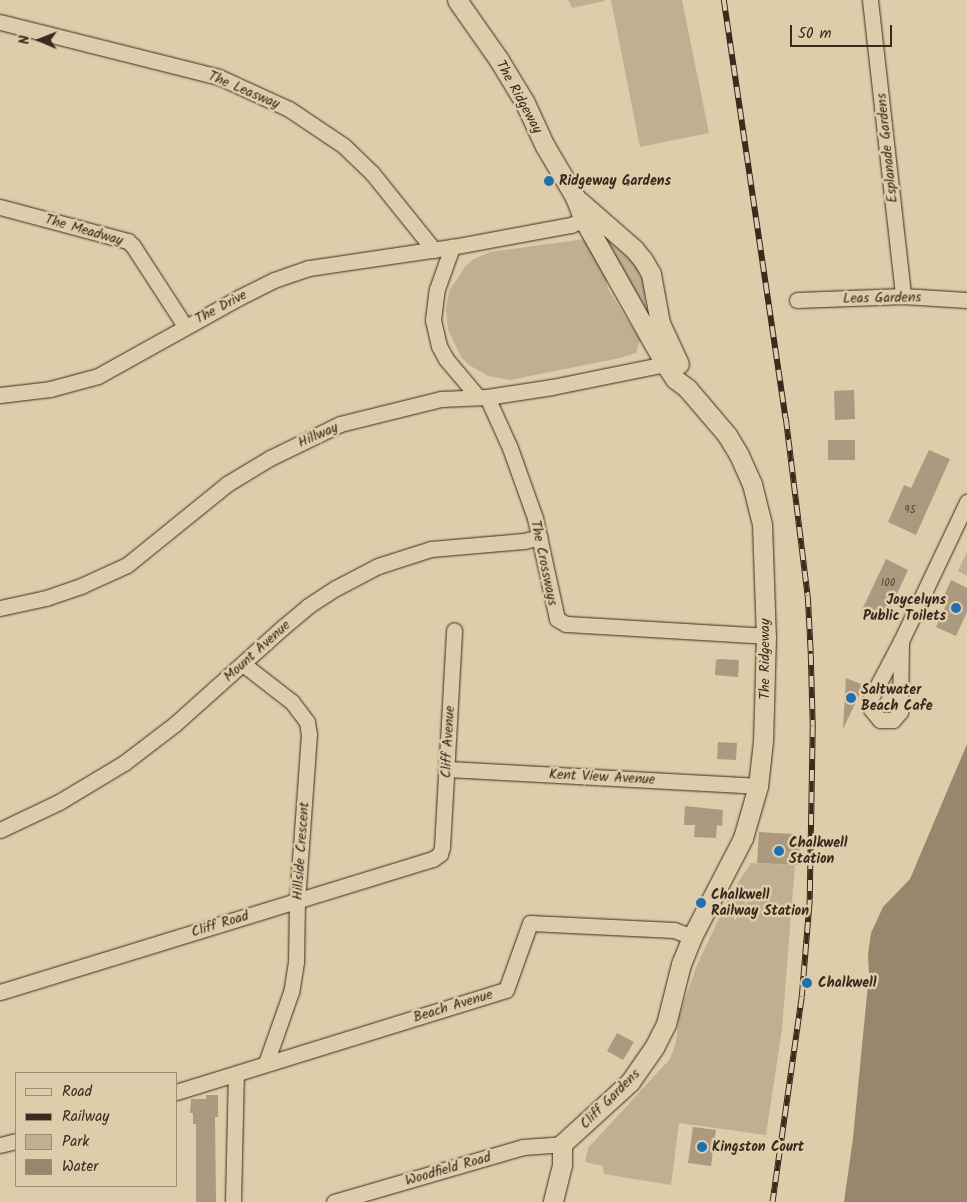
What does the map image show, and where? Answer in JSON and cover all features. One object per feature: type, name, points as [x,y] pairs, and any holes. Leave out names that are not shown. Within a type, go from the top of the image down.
[{"type":"street","name":"The Ridgeway","points":[[457,0],[499,60],[525,103],[545,146],[589,217],[671,362]]},
{"type":"street","name":"Esplanade Gardens","points":[[870,0],[903,296]]},
{"type":"street","name":"The Leasway","points":[[0,22],[219,77],[289,109],[344,146],[365,166],[434,250]]},
{"type":"street","name":"The Meadway","points":[[0,207],[128,241],[134,246],[185,326]]},
{"type":"street","name":"The Ridgeway","points":[[589,217],[634,249],[644,260],[650,274],[660,323],[675,379],[687,388],[727,435],[752,484],[762,524],[766,636],[764,741],[758,786],[737,854],[692,937]]},
{"type":"street","points":[[483,397],[446,359],[439,346],[433,320],[437,289],[452,247],[572,225],[589,217]]},
{"type":"street","name":"The Drive","points":[[0,395],[50,389],[98,376],[185,326],[274,280],[309,268],[452,247]]},
{"type":"street","name":"Leas Gardens","points":[[797,300],[903,296],[967,300]]},
{"type":"street","name":"Hillway","points":[[0,608],[46,598],[99,578],[126,564],[227,484],[314,435],[367,416],[441,399],[483,397],[552,387],[671,362]]},
{"type":"street","name":"The Crossways","points":[[483,397],[526,488],[540,537],[554,612],[557,619],[566,624],[766,636]]},
{"type":"street","points":[[901,641],[967,502]]},
{"type":"street","name":"Mount Avenue","points":[[0,830],[59,802],[124,763],[175,724],[308,606],[378,566],[431,549],[524,541],[540,537]]},
{"type":"street","name":"Cliff Avenue","points":[[440,854],[442,847],[454,630]]},
{"type":"street","name":"Hillside Crescent","points":[[243,664],[292,702],[307,722],[309,734],[297,900],[296,962],[291,992],[266,1063]]},
{"type":"street","name":"Kent View Avenue","points":[[446,768],[758,786]]},
{"type":"street","name":"Cliff Road","points":[[0,992],[433,859],[440,854]]},
{"type":"street","name":"Beach Avenue","points":[[178,1091],[506,990],[530,923],[674,930],[692,937]]},
{"type":"street","name":"Cliff Gardens","points":[[562,1144],[624,1088],[644,1064],[666,1024],[681,964],[692,937]]},
{"type":"street","points":[[233,1202],[236,1074]]},
{"type":"street","points":[[0,1146],[15,1140]]},
{"type":"street","points":[[553,1202],[562,1165],[562,1144]]},
{"type":"street","name":"Woodfield Road","points":[[334,1202],[523,1147],[562,1144]]},
{"type":"green space","points":[[568,0],[605,0],[605,1],[572,8]]},
{"type":"green space","points":[[611,0],[682,0],[709,133],[640,147]]},
{"type":"green space","points":[[585,239],[607,276],[608,289],[640,340],[636,353],[620,358],[510,380],[488,376],[469,365],[461,357],[448,330],[446,310],[449,291],[465,267],[472,260],[490,252]]},
{"type":"green space","points":[[606,239],[635,264],[644,284],[646,313],[602,242]]},
{"type":"green space","points":[[967,552],[967,576],[958,571]]},
{"type":"green space","points":[[751,863],[795,865],[782,1029],[766,1135],[679,1123],[671,1185],[604,1174],[603,1166],[585,1162],[588,1148],[670,1059],[676,1042],[679,1016],[697,965],[731,893]]},
{"type":"water","points":[[967,744],[967,1202],[844,1202],[853,1138],[869,974],[868,954],[871,933],[883,907],[910,879]]},
{"type":"building","points":[[854,390],[855,419],[835,420],[834,391]]},
{"type":"building","points":[[828,440],[855,440],[855,460],[828,460]]},
{"type":"building","points":[[929,450],[950,459],[916,535],[888,522],[904,485],[911,488]]},
{"type":"building","points":[[886,559],[908,570],[884,622],[861,612]]},
{"type":"building","name":"Joycelyns Public Toilets","points":[[951,580],[967,588],[967,612],[956,636],[936,627],[947,603],[942,600]]},
{"type":"building","points":[[716,660],[739,660],[738,677],[715,675]]},
{"type":"building","name":"Saltwater Beach Cafe","points":[[846,678],[864,685],[843,729]]},
{"type":"building","points":[[718,742],[737,743],[736,760],[717,759]]},
{"type":"building","points":[[685,806],[723,810],[722,826],[717,825],[716,838],[694,837],[695,825],[684,825]]},
{"type":"building","name":"Chalkwell Station","points":[[759,832],[792,834],[792,848],[800,848],[800,865],[757,863]]},
{"type":"building","points":[[617,1033],[634,1042],[623,1060],[607,1051]]},
{"type":"building","points":[[206,1095],[218,1095],[218,1117],[215,1117],[216,1202],[196,1202],[196,1124],[193,1124],[193,1113],[190,1113],[191,1099],[206,1099]]},
{"type":"building","name":"Kingston Court","points":[[693,1127],[716,1130],[711,1166],[688,1163]]},
{"type":"railway","points":[[724,0],[786,418],[808,596],[811,654],[813,726],[810,900],[802,997],[773,1202]]},
{"type":"place","name":"Ridgeway Gardens","points":[[549,181]]},
{"type":"place","name":"Joycelyns Public Toilets","points":[[956,608]]},
{"type":"place","name":"Saltwater Beach Cafe","points":[[851,698]]},
{"type":"place","name":"Chalkwell Station","points":[[779,851]]},
{"type":"place","name":"Chalkwell Railway Station","points":[[701,903]]},
{"type":"place","name":"Chalkwell","points":[[807,983]]},
{"type":"place","name":"Kingston Court","points":[[702,1147]]}]
